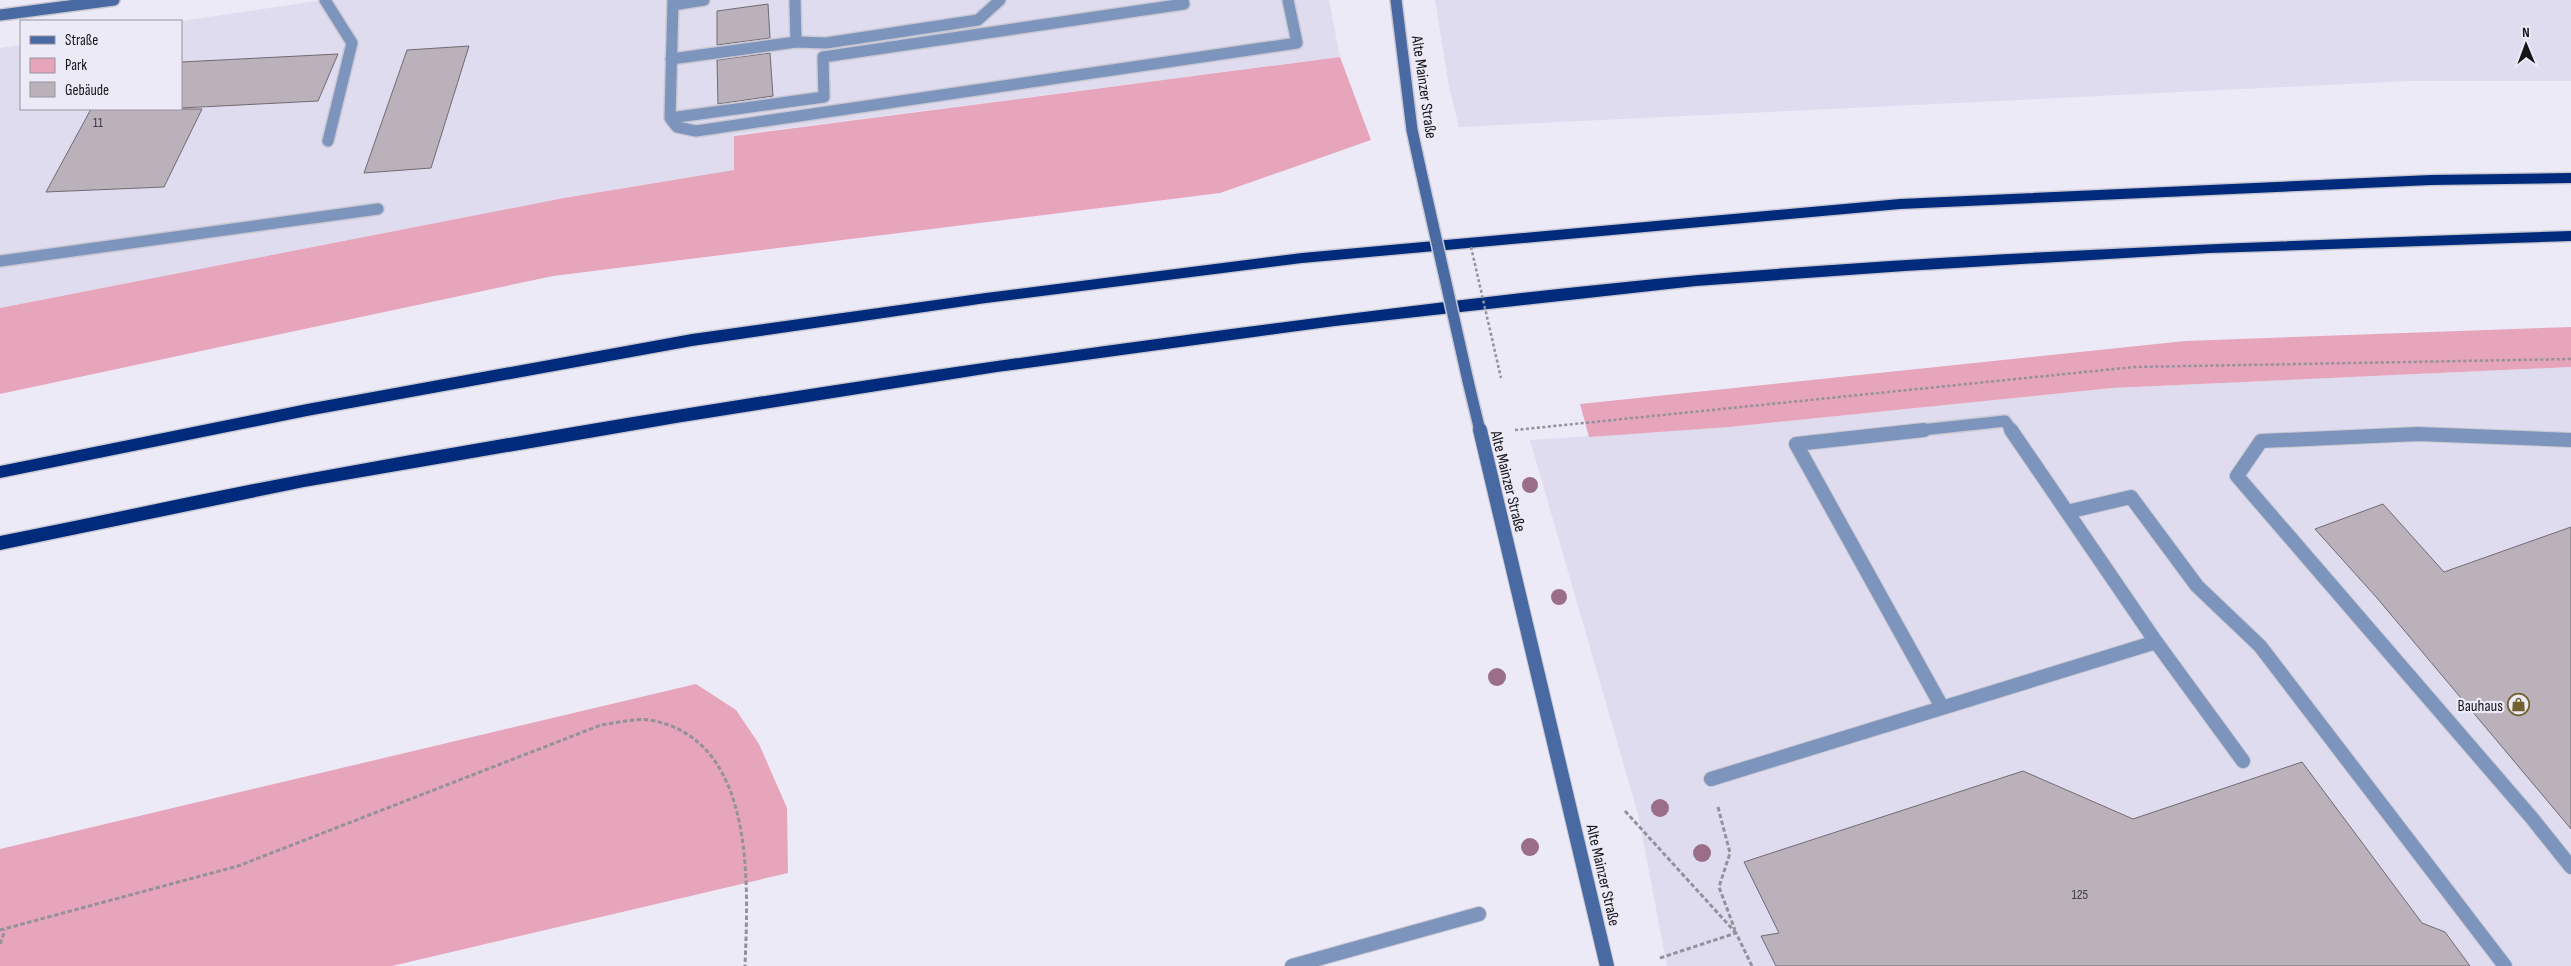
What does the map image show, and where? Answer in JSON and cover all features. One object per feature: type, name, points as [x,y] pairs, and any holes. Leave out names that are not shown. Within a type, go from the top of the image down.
[{"type":"highway","points":[[0,472],[307,410],[692,340],[986,298],[1302,258],[1900,204],[2421,180],[2571,178]]},
{"type":"highway","points":[[0,543],[304,481],[676,417],[997,366],[1335,321],[1696,281],[1895,266],[2210,248],[2571,236]]},
{"type":"street","points":[[0,15],[114,0]]},
{"type":"street","name":"Alte Mainzer Straße","points":[[1396,0],[1412,130],[1420,167],[1468,381],[1607,966]]},
{"type":"lane","points":[[325,0],[352,43],[328,142]]},
{"type":"lane","points":[[704,0],[673,2],[672,18],[670,118],[677,127],[696,131],[1297,43],[1288,0]]},
{"type":"lane","points":[[794,0],[796,42]]},
{"type":"lane","points":[[671,59],[796,42],[826,42],[978,20],[1000,0]]},
{"type":"lane","points":[[670,118],[824,97],[823,57],[1184,4],[1183,0]]},
{"type":"lane","points":[[0,261],[378,210]]},
{"type":"lane","points":[[1942,707],[1796,444],[2005,421],[2156,642],[2244,761]]},
{"type":"lane","points":[[2571,440],[2418,434],[2261,440],[2237,476],[2531,817],[2571,867]]},
{"type":"lane","points":[[2067,512],[2131,497],[2197,586],[2260,646],[2505,966]]},
{"type":"lane","points":[[1711,779],[2156,642]]},
{"type":"lane","points":[[1292,966],[1479,914]]},
{"type":"path","points":[[1470,242],[1502,378]]},
{"type":"path","points":[[1515,430],[2134,367],[2571,359]]},
{"type":"path","points":[[0,944],[3,930],[238,866],[600,725],[652,720],[698,741],[723,774],[743,831],[748,890],[745,966]]},
{"type":"path","points":[[1711,779],[1730,854],[1719,887],[1736,933],[1752,966]]},
{"type":"path","points":[[1625,811],[1736,933]]},
{"type":"path","points":[[1660,958],[1736,933]]},
{"type":"shaded area","points":[[324,0],[1329,0],[1340,57],[734,135],[734,170],[564,198],[0,308],[0,48],[20,45],[20,110],[182,110],[182,21]]},
{"type":"shaded area","points":[[1435,0],[2571,0],[2571,81],[2409,81],[1459,127],[1449,87]]},
{"type":"shaded area","points":[[2571,367],[2571,966],[1667,966],[1638,814],[1530,440],[1729,427],[2112,388]]},
{"type":"green space","points":[[1340,57],[1371,140],[1220,193],[553,276],[0,394],[0,308],[564,198],[734,170],[734,136]]},
{"type":"green space","points":[[2571,327],[2571,367],[2112,388],[1729,427],[1589,437],[1580,404],[2185,341]]},
{"type":"green space","points":[[696,684],[736,710],[759,744],[787,808],[788,873],[392,966],[0,966],[0,849]]},
{"type":"building","points":[[768,4],[770,38],[717,45],[717,11]]},
{"type":"building","points":[[469,46],[431,168],[364,173],[407,50]]},
{"type":"building","points":[[770,53],[773,96],[718,104],[717,60]]},
{"type":"building","points":[[338,54],[318,101],[182,108],[182,62]]},
{"type":"building","points":[[202,109],[164,187],[46,192],[90,110]]},
{"type":"building","name":"Bauhaus","points":[[2383,504],[2444,572],[2571,527],[2571,829],[2377,598],[2315,529]]},
{"type":"building","points":[[2302,762],[2422,923],[2445,932],[2470,966],[1776,966],[1761,936],[1779,933],[1744,862],[2023,771],[2133,819]]},
{"type":"place","name":"Bauhaus","points":[[2519,705]]}]
